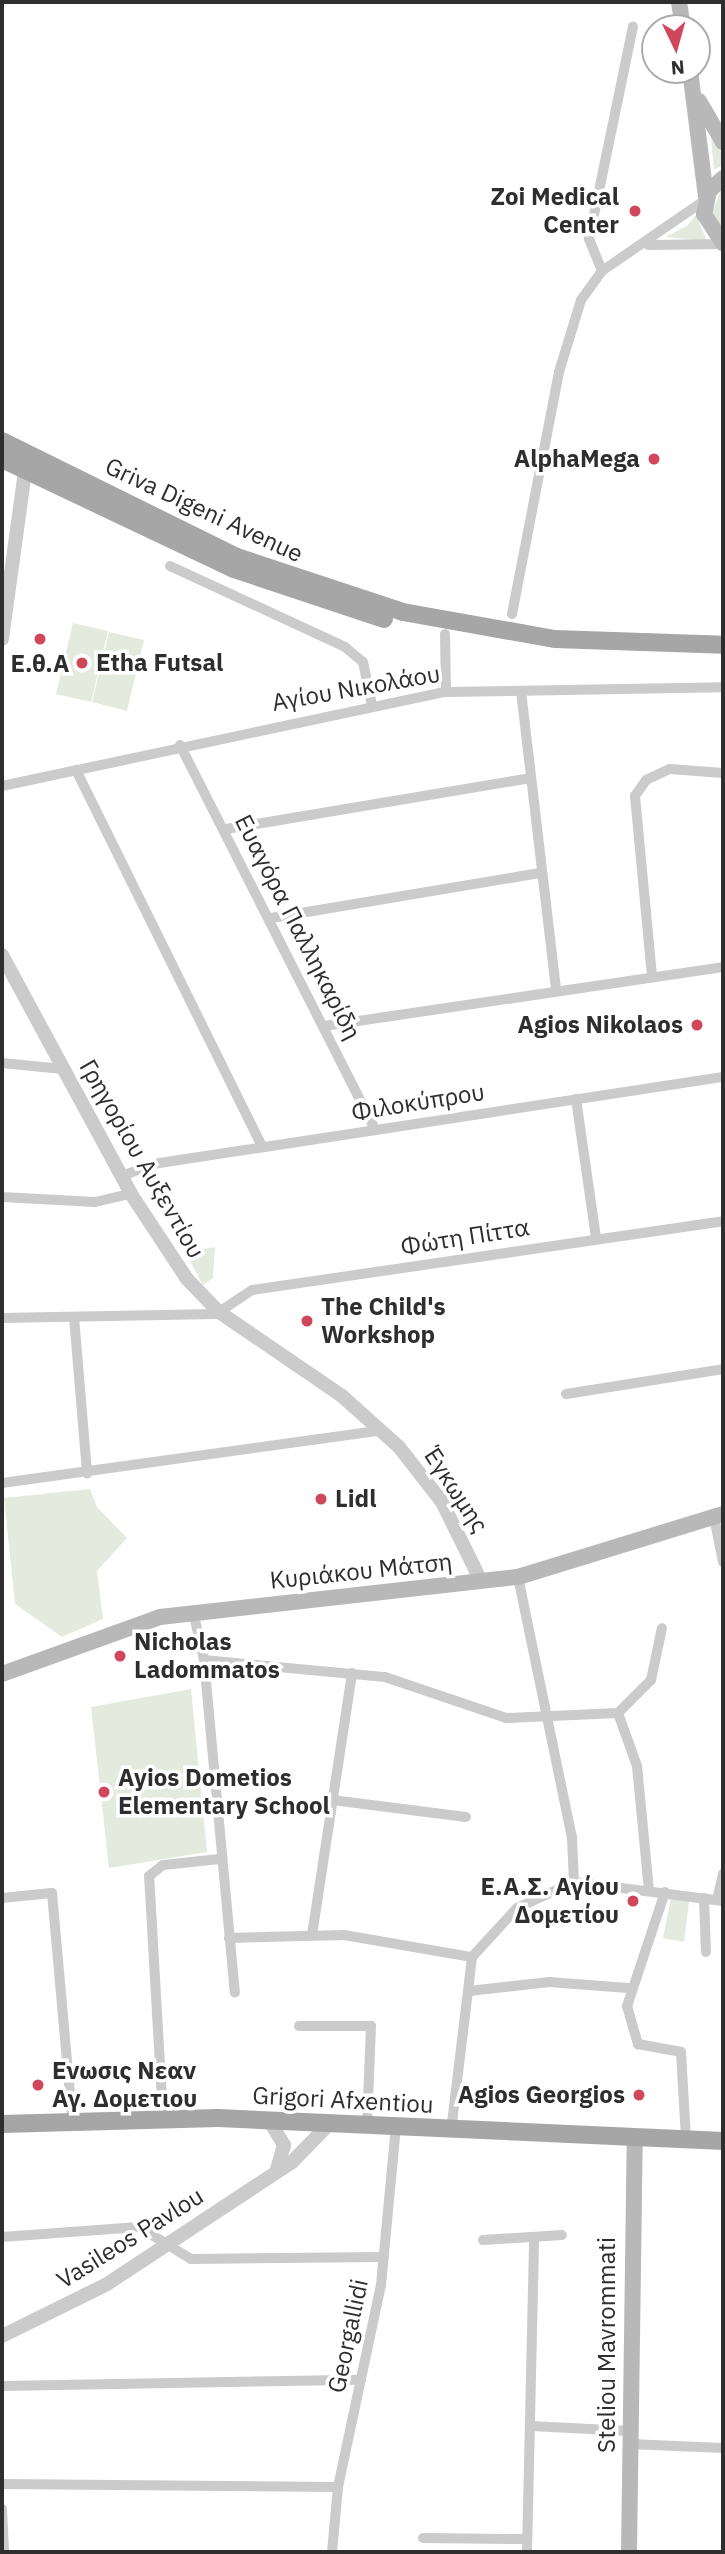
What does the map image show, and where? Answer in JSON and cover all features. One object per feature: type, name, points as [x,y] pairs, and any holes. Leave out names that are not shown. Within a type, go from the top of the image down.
[{"type":"main road","points":[[693,84],[708,227],[723,244]]},
{"type":"main road","points":[[697,99],[723,142]]},
{"type":"main road","points":[[706,199],[723,178]]},
{"type":"main road","name":"Griva Digeni Avenue","points":[[2,442],[237,557],[402,612],[555,639],[723,645]]},
{"type":"main road","name":"Griva Digeni Avenue","points":[[2,459],[259,579],[445,634],[602,654],[723,656]]},
{"type":"main road","name":"Κυριάκου Μάτση","points":[[2,1673],[193,1611],[518,1577],[719,1516]]},
{"type":"main road","name":"Grigori Afxentiou","points":[[2,2124],[163,2117],[723,2141]]},
{"type":"main road","name":"Steliou Mavrommati","points":[[629,2552],[635,2138]]},
{"type":"street","points":[[602,271],[589,239],[633,26]]},
{"type":"street","points":[[512,614],[567,338],[585,292],[602,271],[642,246],[706,199]]},
{"type":"street","points":[[642,246],[723,244]]},
{"type":"street","points":[[2,639],[25,470]]},
{"type":"street","points":[[170,566],[345,647],[363,662],[372,705]]},
{"type":"street","points":[[445,634],[446,692]]},
{"type":"street","name":"Αγίου Νικολάου","points":[[2,786],[180,745],[446,692],[723,687]]},
{"type":"street","points":[[521,691],[556,991]]},
{"type":"street","name":"Ευαγόρα Παλληκαρίδη","points":[[180,745],[271,918],[374,1129]]},
{"type":"street","points":[[652,976],[635,796],[646,780],[670,769],[723,773]]},
{"type":"street","points":[[76,770],[262,1147]]},
{"type":"street","points":[[226,830],[530,778]]},
{"type":"street","points":[[271,918],[541,873]]},
{"type":"street","name":"Γρηγορίου Αυξεντίου","points":[[2,955],[6,968],[131,1194],[181,1271],[219,1312],[382,1430]]},
{"type":"street","points":[[324,1026],[723,967]]},
{"type":"street","points":[[2,1063],[63,1069]]},
{"type":"street","name":"Φιλοκύπρου","points":[[122,1176],[143,1166],[723,1077]]},
{"type":"street","points":[[576,1099],[596,1238]]},
{"type":"street","points":[[2,1197],[95,1202],[131,1194]]},
{"type":"street","name":"Φώτη Πίττα","points":[[219,1312],[252,1290],[723,1221]]},
{"type":"street","points":[[2,1318],[219,1312]]},
{"type":"street","points":[[74,1317],[87,1473]]},
{"type":"street","points":[[566,1394],[723,1369]]},
{"type":"street","points":[[2,1483],[382,1430]]},
{"type":"street","name":"Έγκωμης","points":[[382,1430],[436,1493],[481,1581]]},
{"type":"street","points":[[719,1516],[723,1562]]},
{"type":"street","points":[[518,1577],[544,1718],[572,1837],[574,1882]]},
{"type":"street","points":[[193,1611],[204,1660],[220,1859],[236,1993]]},
{"type":"street","points":[[204,1660],[352,1673],[415,1684],[490,1715],[544,1718],[618,1713],[651,1680],[662,1628]]},
{"type":"street","points":[[312,1935],[352,1673]]},
{"type":"street","points":[[618,1713],[637,1766],[649,1890]]},
{"type":"street","points":[[332,1800],[466,1817]]},
{"type":"street","points":[[163,2117],[149,1876],[163,1865],[220,1859]]},
{"type":"street","points":[[451,2131],[456,2046],[469,1991],[472,1957],[517,1908],[574,1882],[720,1901],[723,1874]]},
{"type":"street","points":[[665,1892],[651,1946],[628,1988],[634,2039],[648,2049],[676,2048],[682,2056],[686,2139]]},
{"type":"street","points":[[2,1898],[52,1893],[72,2119]]},
{"type":"street","points":[[704,1898],[706,1952]]},
{"type":"street","points":[[229,1938],[312,1935],[472,1957]]},
{"type":"street","points":[[469,1991],[549,1982],[628,1988]]},
{"type":"street","points":[[299,2026],[371,2026],[367,2126]]},
{"type":"street","points":[[269,2120],[284,2139],[277,2169]]},
{"type":"street","name":"Vasileos Pavlou","points":[[2,2336],[96,2291],[277,2169],[330,2123]]},
{"type":"street","name":"Georgallidi","points":[[332,2552],[338,2487],[384,2257],[396,2127]]},
{"type":"street","points":[[2,2237],[139,2227],[191,2259],[384,2257]]},
{"type":"street","points":[[483,2240],[562,2235]]},
{"type":"street","points":[[527,2552],[534,2237]]},
{"type":"street","points":[[2,2386],[361,2380]]},
{"type":"street","points":[[531,2426],[723,2448]]},
{"type":"street","points":[[2,2484],[239,2481],[338,2487]]},
{"type":"street","points":[[2,2509],[4,2552]]},
{"type":"street","points":[[423,2538],[527,2539]]},
{"type":"street","points":[[450,2552],[454,2540]]},
{"type":"shaded area","points":[[711,138],[723,155],[723,165],[714,170]]},
{"type":"shaded area","points":[[723,185],[723,237],[710,217]]},
{"type":"shaded area","points":[[696,215],[707,241],[665,237],[687,226]]},
{"type":"shaded area","name":"Etha Futsal","points":[[73,623],[108,631],[91,702],[56,694]]},
{"type":"shaded area","name":"Etha Futsal","points":[[109,632],[144,640],[127,711],[92,702]]},
{"type":"shaded area","points":[[215,1247],[213,1278],[203,1285],[185,1252]]},
{"type":"shaded area","points":[[90,1489],[97,1507],[127,1538],[97,1571],[103,1619],[62,1637],[15,1604],[4,1498]]},
{"type":"shaded area","points":[[191,1689],[207,1852],[109,1868],[91,1707]]},
{"type":"shaded area","points":[[671,1898],[689,1901],[684,1942],[663,1938]]},
{"type":"place","name":"Zoi Medical Center","points":[[635,211]]},
{"type":"place","name":"AlphaMega","points":[[654,459]]},
{"type":"place","name":"Ε.θ.Α","points":[[40,639]]},
{"type":"place","name":"Etha Futsal","points":[[82,663]]},
{"type":"place","name":"Agios Nikolaos","points":[[697,1025]]},
{"type":"place","name":"The Child's Workshop","points":[[307,1321]]},
{"type":"place","name":"Lidl","points":[[321,1499]]},
{"type":"place","name":"Nicholas Ladommatos","points":[[120,1656]]},
{"type":"place","name":"Ayios Dometios Elementary School","points":[[104,1792]]},
{"type":"place","name":"Ε.Α.Σ. Αγίου Δομετίου","points":[[633,1901]]},
{"type":"place","name":"Ενωσις Νεαν Αγ. Δομετιου","points":[[38,2085]]},
{"type":"place","name":"Agios Georgios","points":[[639,2095]]}]
